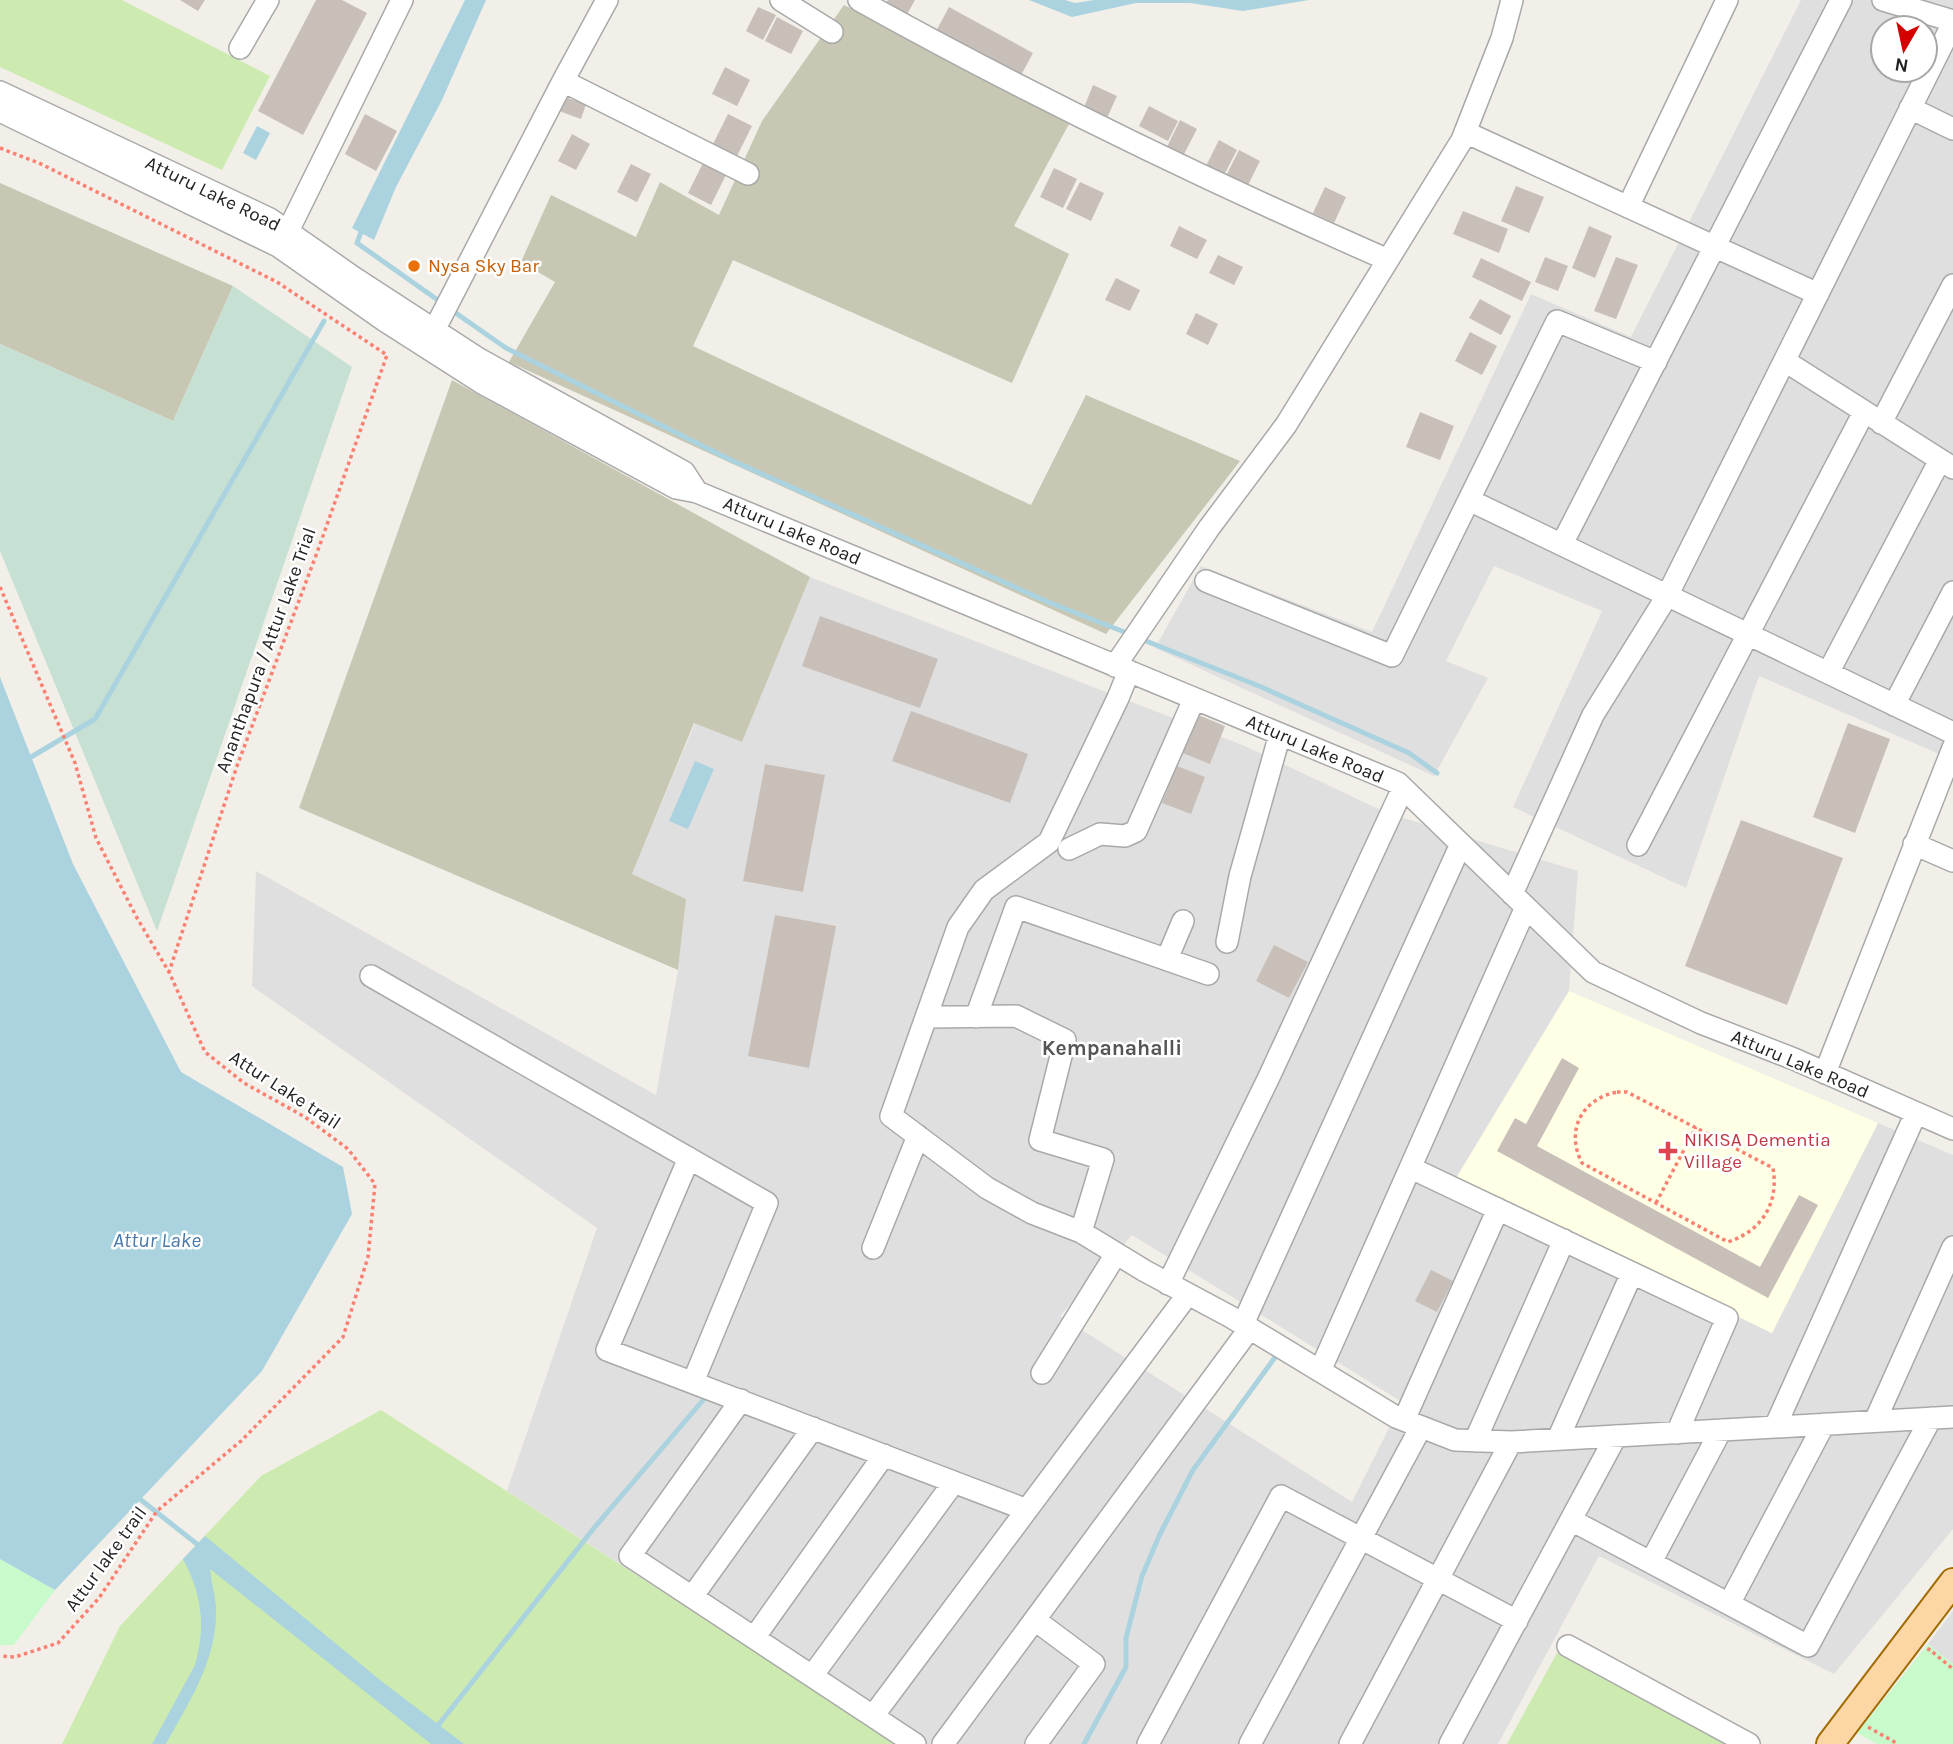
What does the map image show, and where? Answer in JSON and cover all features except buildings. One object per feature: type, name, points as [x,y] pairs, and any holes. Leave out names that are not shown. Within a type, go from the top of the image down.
[{"type":"main road","points":[[1830,1744],[1953,1582]]},
{"type":"street","points":[[240,48],[268,0]]},
{"type":"street","points":[[288,231],[402,0]]},
{"type":"street","points":[[429,338],[607,0]]},
{"type":"street","points":[[781,0],[832,32]]},
{"type":"street","points":[[859,0],[1042,99],[1262,205],[1388,260]]},
{"type":"street","points":[[1512,0],[1502,38],[1465,132],[1286,425],[1209,528],[1122,668],[1113,710],[1049,842],[984,890],[958,927],[891,1116],[987,1188],[1032,1213],[1081,1232],[1412,1424],[1455,1440],[1511,1442],[1953,1417]]},
{"type":"street","points":[[1628,207],[1727,0]]},
{"type":"street","points":[[1562,544],[1841,0]]},
{"type":"street","points":[[1320,1371],[1411,1168],[1593,715],[1667,596],[1953,22],[1883,0]]},
{"type":"street","points":[[563,81],[748,174]]},
{"type":"street","name":"Atturu Lake Road","points":[[0,92],[270,219],[429,338]]},
{"type":"street","points":[[1910,108],[1953,129]]},
{"type":"street","name":"Atturu Lake Road","points":[[0,111],[278,246],[429,338],[479,359],[684,472],[697,492],[1398,783],[1592,972],[1701,1023],[1953,1129]]},
{"type":"street","points":[[1465,132],[1818,294]]},
{"type":"street","points":[[1638,845],[1747,634],[1953,285]]},
{"type":"street","points":[[1206,581],[1392,656],[1557,321],[1656,362]]},
{"type":"street","points":[[1784,361],[1946,464],[1828,673]]},
{"type":"street","points":[[1469,500],[1953,733]]},
{"type":"street","points":[[1894,705],[1953,592]]},
{"type":"street","points":[[1069,849],[1100,834],[1125,836],[1136,831],[1191,706]]},
{"type":"street","points":[[1227,942],[1240,876],[1280,734]]},
{"type":"street","points":[[1825,1073],[1953,748]]},
{"type":"street","points":[[1168,1284],[1269,1077],[1403,788]]},
{"type":"street","points":[[943,1744],[1247,1326],[1461,844]]},
{"type":"street","points":[[1914,844],[1953,862]]},
{"type":"street","points":[[984,890],[1016,907],[1208,974]]},
{"type":"street","points":[[976,1017],[1016,907]]},
{"type":"street","points":[[1167,959],[1183,921]]},
{"type":"street","points":[[370,976],[767,1203],[693,1382]]},
{"type":"street","points":[[926,1017],[1016,1016],[1065,1040],[1040,1140],[1103,1159],[1081,1232]]},
{"type":"street","points":[[1775,1427],[1916,1113]]},
{"type":"street","points":[[873,1248],[918,1136]]},
{"type":"street","points":[[689,1158],[607,1349],[1027,1510]]},
{"type":"street","points":[[1411,1168],[1727,1318],[1677,1433]]},
{"type":"street","points":[[1250,1744],[1360,1539],[1412,1424],[1498,1209]]},
{"type":"street","points":[[1475,1441],[1564,1240]]},
{"type":"street","points":[[1875,1421],[1953,1247]]},
{"type":"street","points":[[1041,1373],[1116,1254]]},
{"type":"street","points":[[1558,1439],[1632,1273]]},
{"type":"street","points":[[873,1716],[1188,1294]]},
{"type":"street","points":[[741,1401],[630,1556],[915,1744]]},
{"type":"street","points":[[1571,1520],[1808,1647],[1931,1418]]},
{"type":"street","points":[[1729,1604],[1824,1424]]},
{"type":"street","points":[[692,1597],[813,1428]]},
{"type":"street","points":[[1651,1562],[1721,1430]]},
{"type":"street","points":[[1450,1744],[1616,1436]]},
{"type":"street","points":[[1350,1744],[1511,1442]]},
{"type":"street","points":[[754,1638],[884,1455]]},
{"type":"street","points":[[812,1676],[954,1482]]},
{"type":"street","points":[[1148,1744],[1281,1496],[1517,1621]]},
{"type":"street","points":[[1035,1620],[1094,1664],[1036,1744]]},
{"type":"street","points":[[1568,1646],[1749,1744]]},
{"type":"path","name":"Ananthapura / Attur Lake Trial","points":[[0,148],[38,163],[277,282],[387,355],[237,766],[169,972]]},
{"type":"path","points":[[0,587],[75,764],[96,838],[137,918],[169,972]]},
{"type":"path","name":"Attur Lake trail","points":[[161,1508],[240,1441],[343,1336],[368,1257],[375,1184],[348,1149],[305,1116],[244,1083],[205,1052],[169,972]]},
{"type":"path","points":[[1627,1092],[1696,1127],[1773,1168],[1775,1192],[1766,1216],[1749,1233],[1728,1242],[1582,1163],[1575,1146],[1579,1118],[1591,1103],[1608,1094],[1627,1092]]},
{"type":"path","points":[[1656,1203],[1696,1127]]},
{"type":"path","name":"Attur lake trail","points":[[0,1656],[15,1657],[58,1643],[99,1598],[161,1508]]},
{"type":"path","points":[[1922,1659],[1929,1649],[1953,1669]]},
{"type":"path","points":[[1878,1718],[1870,1728],[1898,1744]]},
{"type":"shaded area","points":[[1801,0],[1953,0],[1953,760],[1759,676],[1686,888],[1513,807],[1602,611],[1494,566],[1446,661],[1488,678],[1434,776],[1155,648],[1201,566],[1372,632],[1531,294],[1631,337]]},
{"type":"shaded area","points":[[844,5],[1069,124],[1014,226],[1069,254],[1012,383],[733,260],[693,346],[1031,505],[1086,395],[1240,461],[1106,634],[509,362],[555,282],[521,262],[551,195],[636,237],[660,182],[719,215],[762,121]]},
{"type":"shaded area","points":[[0,183],[233,286],[173,421],[0,344]]},
{"type":"shaded area","points":[[233,286],[352,367],[157,931],[0,551],[0,344],[173,421]]},
{"type":"shaded area","points":[[452,380],[810,577],[742,742],[694,723],[632,874],[686,899],[678,970],[299,808]]},
{"type":"shaded area","points":[[810,577],[1245,746],[1387,813],[1578,871],[1569,991],[1455,1180],[1772,1333],[1878,1123],[1953,1155],[1953,1529],[1834,1674],[1599,1556],[1498,1744],[898,1744],[507,1491],[597,1228],[252,986],[256,871],[656,1095],[678,970],[686,899],[632,874],[695,723],[742,742]],"holes":[[[1132,1235],[1402,1402],[1352,1502],[1060,1316]]]},
{"type":"shaded area","name":"NIKISA Dementia Village","points":[[1569,991],[1878,1123],[1772,1333],[1455,1180]]},
{"type":"shaded area","points":[[1953,1611],[1953,1664],[1928,1644]]},
{"type":"green space","points":[[0,0],[122,0],[270,76],[222,170],[0,67]]},
{"type":"green space","points":[[381,1410],[898,1744],[62,1744],[120,1626],[261,1476]]},
{"type":"green space","points":[[0,1559],[55,1590],[14,1645],[0,1645]]},
{"type":"green space","points":[[1928,1644],[1953,1664],[1953,1744],[1877,1744],[1857,1733]]},
{"type":"green space","points":[[1557,1653],[1727,1744],[1507,1744]]},
{"type":"water","points":[[465,0],[486,0],[442,100],[396,187],[374,240],[352,228]]},
{"type":"water","points":[[1029,0],[1065,0],[1075,3],[1094,0],[1309,0],[1243,11],[1190,3],[1136,3],[1072,17]]},
{"type":"water","points":[[257,126],[270,133],[256,160],[243,153]]},
{"type":"water","name":"Attur Lake","points":[[0,677],[73,864],[181,1072],[343,1167],[352,1214],[262,1371],[55,1590],[0,1559]]},
{"type":"water","points":[[695,761],[714,769],[688,829],[669,821]]},
{"type":"water","points":[[205,1536],[380,1680],[464,1744],[431,1744],[210,1569],[216,1607],[207,1662],[193,1695],[166,1744],[152,1744],[195,1665],[200,1637],[200,1611],[194,1585],[183,1559]]},
{"type":"waterway","points":[[362,229],[357,243],[442,303]]},
{"type":"waterway","points":[[450,309],[506,348],[731,460],[1048,602],[1132,635]]},
{"type":"waterway","points":[[26,760],[95,719],[324,321]]},
{"type":"waterway","points":[[1141,639],[1259,686],[1409,753],[1437,773]]},
{"type":"waterway","points":[[1084,1744],[1126,1667],[1126,1638],[1142,1576],[1160,1534],[1193,1470],[1276,1356]]},
{"type":"waterway","points":[[436,1728],[594,1528],[704,1399]]},
{"type":"waterway","points":[[136,1496],[202,1548]]},
{"type":"place","name":"Nysa Sky Bar","points":[[414,266]]},
{"type":"place","name":"NIKISA Dementia Village","points":[[1668,1151]]},
{"type":"district","name":"Kempanahalli","points":[[1112,1048]]}]
